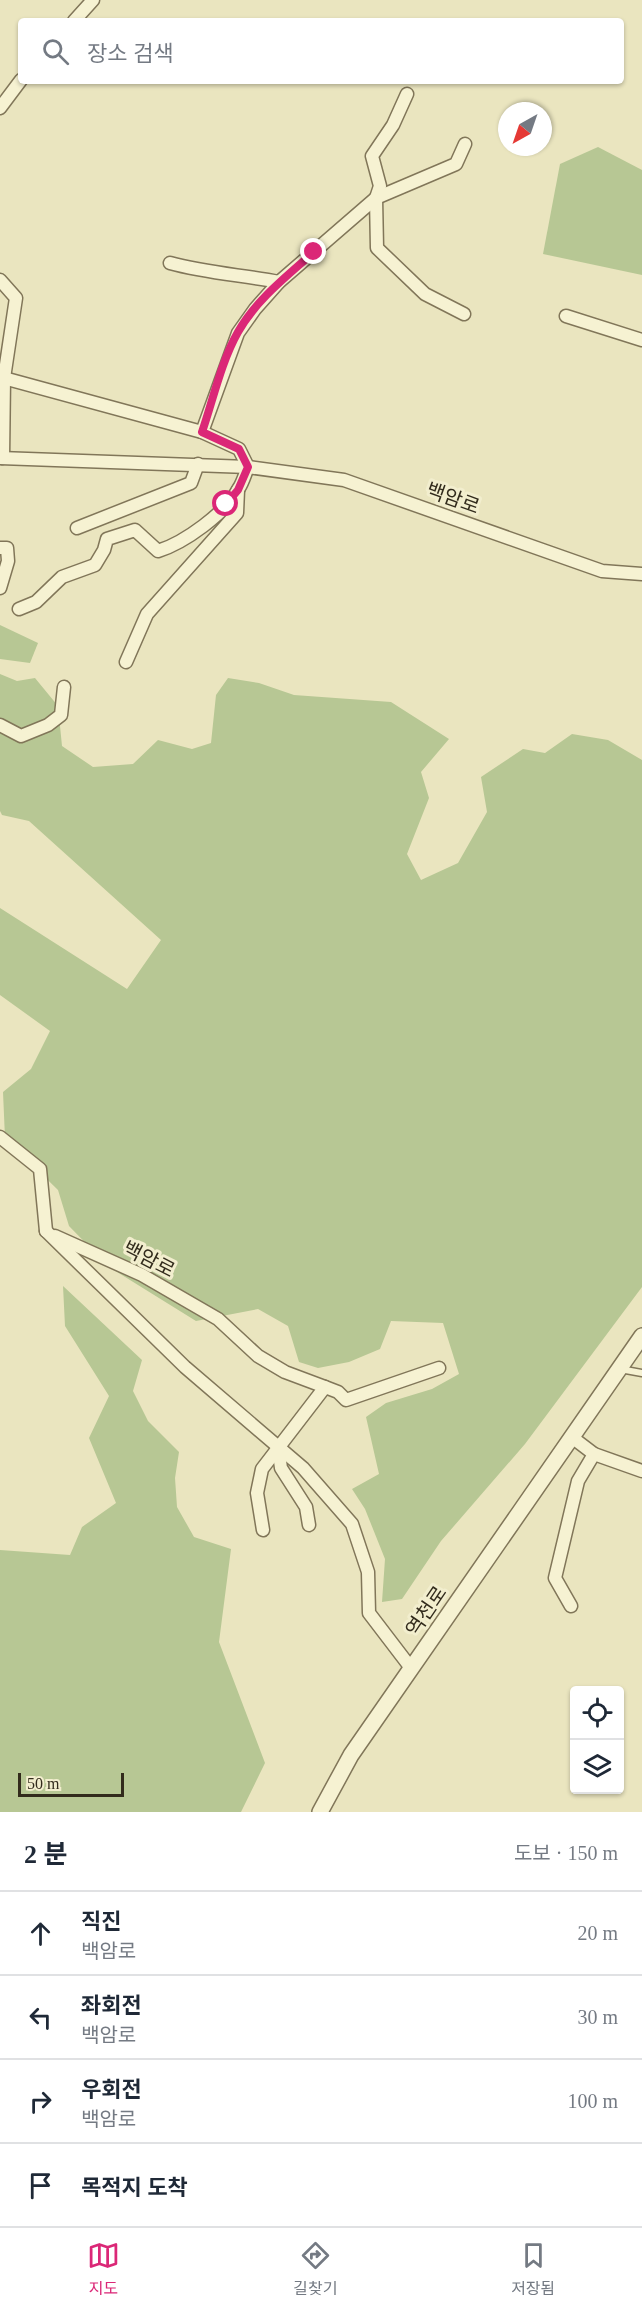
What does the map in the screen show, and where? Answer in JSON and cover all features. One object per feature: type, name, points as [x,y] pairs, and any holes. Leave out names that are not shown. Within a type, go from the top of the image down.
[{"type":"street","points":[[77,18],[93,0]]},
{"type":"street","points":[[0,109],[18,83]]},
{"type":"street","points":[[407,94],[393,125],[372,156],[380,186],[376,198],[377,248],[425,294],[464,314]]},
{"type":"street","points":[[202,432],[238,333],[279,282],[376,198],[456,164],[465,144]]},
{"type":"street","points":[[170,262],[195,270],[232,273],[279,282]]},
{"type":"street","name":"백암로","points":[[0,280],[15,298],[2,378],[2,458],[248,467],[344,480],[602,571],[642,574]]},
{"type":"street","points":[[566,316],[642,340]]},
{"type":"street","points":[[2,378],[202,432],[239,449],[248,467],[238,490],[213,519],[168,548],[158,551],[135,530],[107,538],[104,550],[95,565],[62,577],[36,602],[19,609]]},
{"type":"street","points":[[78,528],[191,483],[198,464]]},
{"type":"street","points":[[126,662],[147,614],[237,513],[238,490]]},
{"type":"street","points":[[0,548],[7,548],[8,561],[0,588]]},
{"type":"street","points":[[0,725],[21,736],[48,725],[61,715],[64,687]]},
{"type":"street","points":[[0,1137],[40,1169],[46,1231],[185,1367],[303,1468],[352,1524],[368,1572],[369,1613],[411,1668]]},
{"type":"street","name":"백암로","points":[[46,1231],[142,1275],[218,1319],[258,1356],[285,1372],[338,1392],[346,1400],[439,1368]]},
{"type":"street","name":"역천로","points":[[320,1812],[351,1755],[642,1336]]},
{"type":"street","points":[[263,1530],[257,1493],[262,1469],[324,1387]]},
{"type":"street","points":[[573,1438],[594,1454],[642,1471]]},
{"type":"street","points":[[278,1447],[281,1468],[306,1507],[309,1525]]},
{"type":"street","points":[[571,1606],[555,1578],[578,1481],[594,1454]]},
{"type":"lane","points":[[620,1369],[642,1373]]},
{"type":"green space","points":[[598,147],[642,170],[642,275],[543,254],[560,164]]},
{"type":"green space","points":[[0,625],[38,643],[30,663],[0,659]]},
{"type":"green space","points":[[0,674],[17,681],[35,678],[58,706],[62,746],[93,767],[133,764],[158,740],[192,749],[211,743],[216,695],[228,678],[259,683],[294,695],[391,702],[449,739],[421,772],[429,798],[407,854],[421,880],[458,863],[487,812],[481,777],[523,749],[545,753],[572,734],[608,740],[642,760],[642,1287],[525,1444],[441,1541],[402,1599],[382,1602],[385,1559],[365,1509],[352,1489],[379,1474],[366,1417],[386,1403],[432,1389],[459,1374],[443,1323],[391,1321],[380,1349],[349,1362],[318,1368],[299,1362],[288,1326],[258,1309],[196,1321],[109,1267],[69,1226],[58,1190],[5,1138],[3,1092],[31,1069],[50,1031],[0,995],[0,908],[127,989],[161,940],[29,821],[2,815],[0,811]]},
{"type":"green space","points":[[63,1286],[142,1360],[133,1391],[148,1421],[179,1452],[175,1478],[177,1507],[194,1537],[231,1549],[219,1642],[265,1763],[241,1812],[0,1812],[0,1550],[70,1555],[82,1527],[116,1503],[89,1438],[109,1396],[65,1326]]},
{"type":"route","points":[[226,504],[238,490],[248,467],[239,449],[202,432],[224,366],[238,333],[255,309],[279,282],[314,252]]}]
